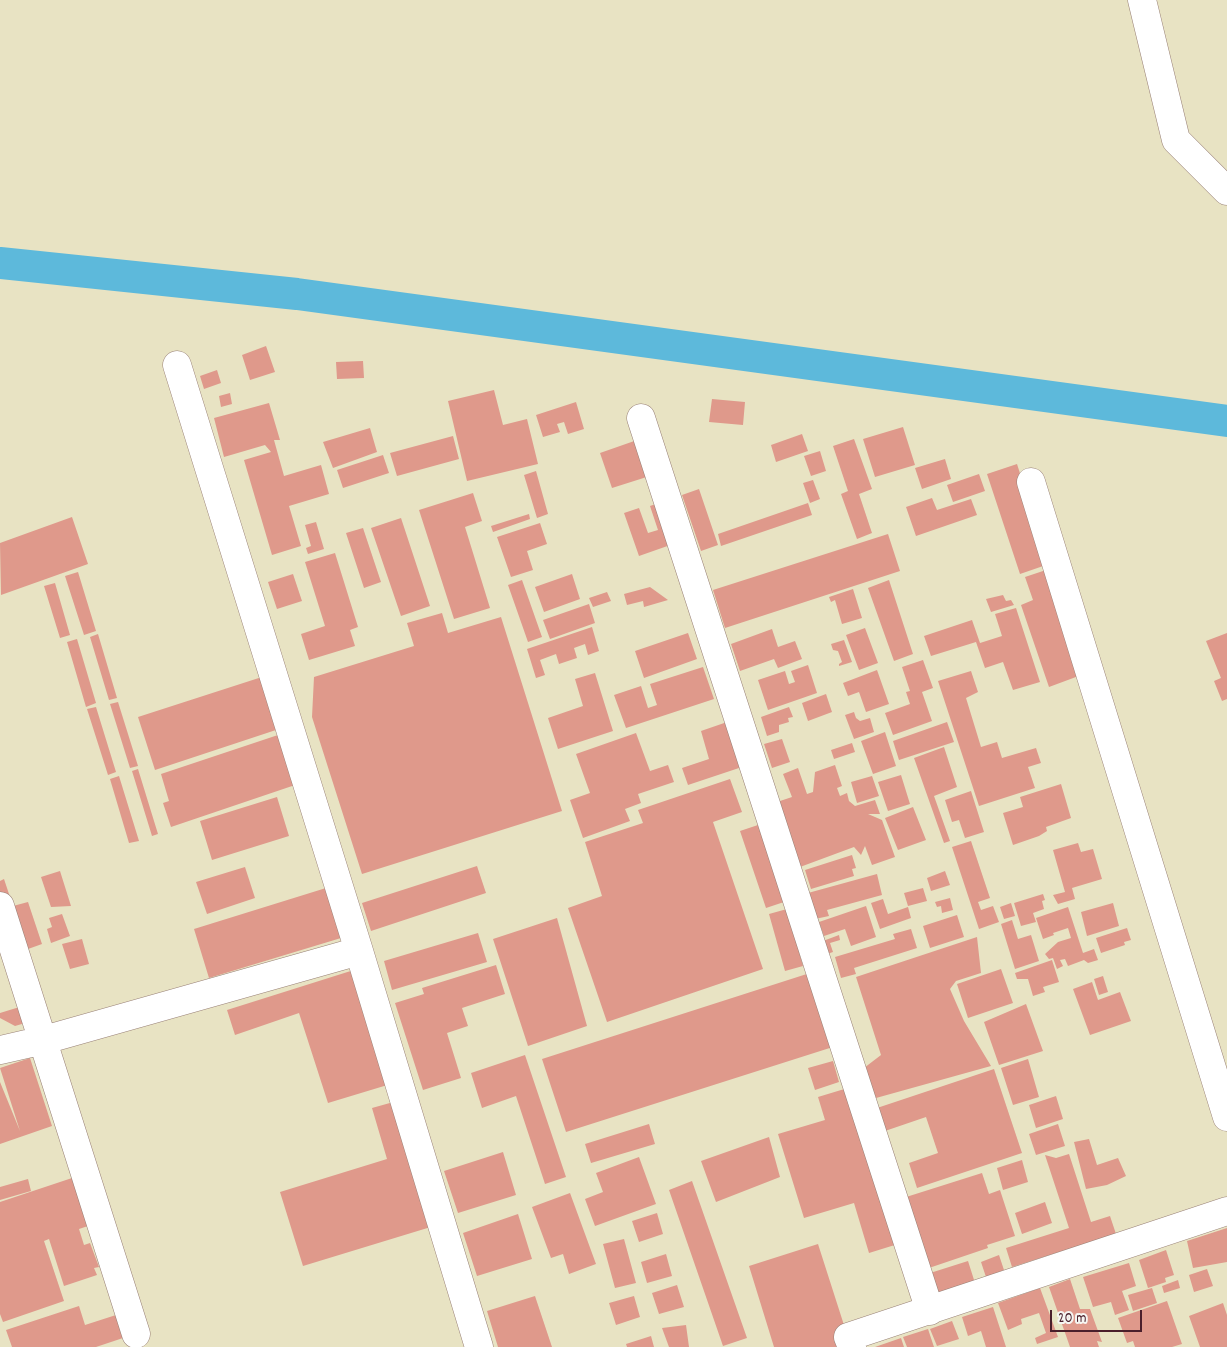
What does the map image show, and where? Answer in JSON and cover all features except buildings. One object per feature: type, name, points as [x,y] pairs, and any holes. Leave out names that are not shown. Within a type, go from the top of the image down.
[{"type":"street","points":[[1142,0],[1176,140],[1227,191]]},
{"type":"street","points":[[177,365],[359,951],[479,1347]]},
{"type":"street","points":[[641,418],[930,1311]]},
{"type":"street","points":[[1031,482],[1227,1117]]},
{"type":"street","points":[[0,906],[136,1334]]},
{"type":"street","points":[[0,1050],[44,1040],[359,951]]},
{"type":"street","points":[[852,1347],[848,1337],[1227,1211]]},
{"type":"waterway","points":[[0,263],[297,294],[1227,421]]}]
